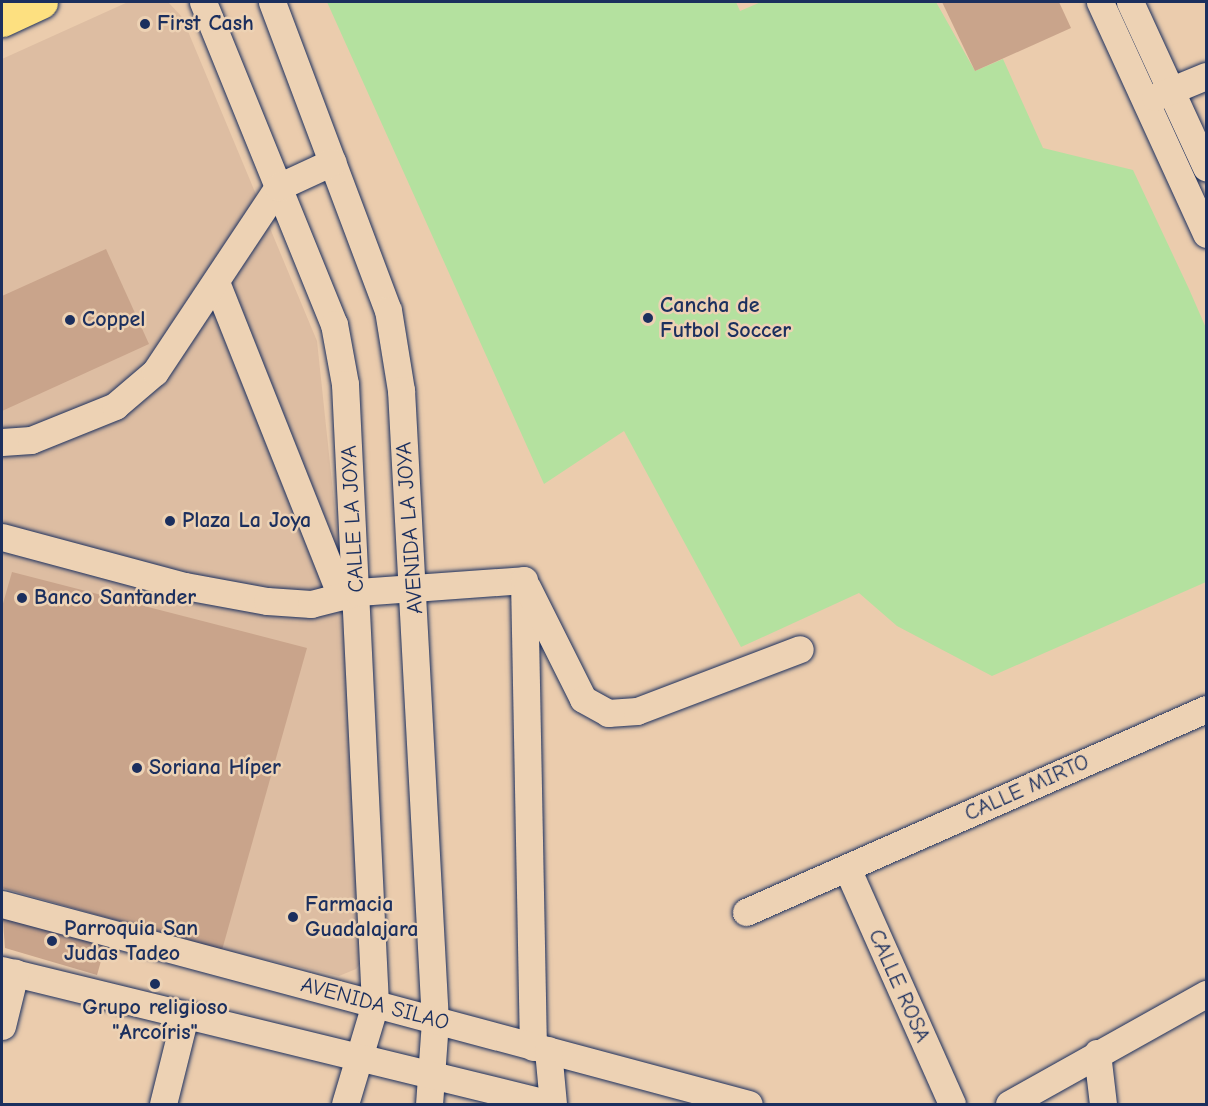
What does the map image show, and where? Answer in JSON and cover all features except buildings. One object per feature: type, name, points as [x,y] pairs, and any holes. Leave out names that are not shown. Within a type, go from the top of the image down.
[{"type":"main road","points":[[2,20],[41,2]]},
{"type":"street","name":"CALLE LA JOYA","points":[[203,2],[333,324],[345,384],[349,594],[375,1004],[345,1104]]},
{"type":"street","name":"AVENIDA LA JOYA","points":[[272,2],[388,310],[401,390],[414,588],[435,1021],[427,1076],[429,1104]]},
{"type":"street","points":[[1100,2],[1206,234]]},
{"type":"street","points":[[1130,2],[1206,167]]},
{"type":"street","points":[[1146,102],[1170,89],[1206,76]]},
{"type":"street","points":[[2,442],[32,440],[115,406],[155,372],[278,187],[332,162]]},
{"type":"street","points":[[216,282],[349,594]]},
{"type":"street","points":[[2,537],[185,586],[267,601],[311,604],[349,594],[524,580]]},
{"type":"street","points":[[524,580],[583,699],[608,713],[637,711],[800,650]]},
{"type":"street","points":[[2,1026],[8,971],[357,1059],[552,1104],[541,1048],[524,580]]},
{"type":"street","name":"CALLE MIRTO","points":[[746,912],[1206,709]]},
{"type":"street","name":"CALLE ROSA","points":[[847,868],[952,1104]]},
{"type":"street","name":"AVENIDA SILAO","points":[[2,904],[749,1104]]},
{"type":"street","points":[[1009,1104],[1206,994]]},
{"type":"street","points":[[163,1104],[185,1016]]},
{"type":"street","points":[[1097,1053],[1103,1104]]},
{"type":"shaded area","name":"Plaza La Joya","points":[[128,2],[168,2],[182,17],[317,341],[345,605],[363,959],[356,969],[339,976],[222,950],[2,888],[2,59]]},
{"type":"green space","points":[[327,2],[736,2],[740,11],[761,2],[936,2],[975,71],[1003,59],[1043,148],[1133,170],[1189,289],[1206,328],[1206,582],[992,676],[897,626],[859,593],[741,647],[624,431],[544,484]]},
{"type":"place","name":"First Cash","points":[[145,24]]},
{"type":"place","name":"Cancha de Futbol Soccer","points":[[648,318]]},
{"type":"place","name":"Coppel","points":[[70,320]]},
{"type":"place","name":"Plaza La Joya","points":[[170,521]]},
{"type":"place","name":"Banco Santander","points":[[22,598]]},
{"type":"place","name":"Soriana Híper","points":[[137,768]]},
{"type":"place","name":"Farmacia Guadalajara","points":[[293,917]]},
{"type":"place","name":"Parroquia San Judas Tadeo","points":[[52,941]]},
{"type":"place","name":"Grupo religioso \"Arcoíris\"","points":[[155,984]]}]
